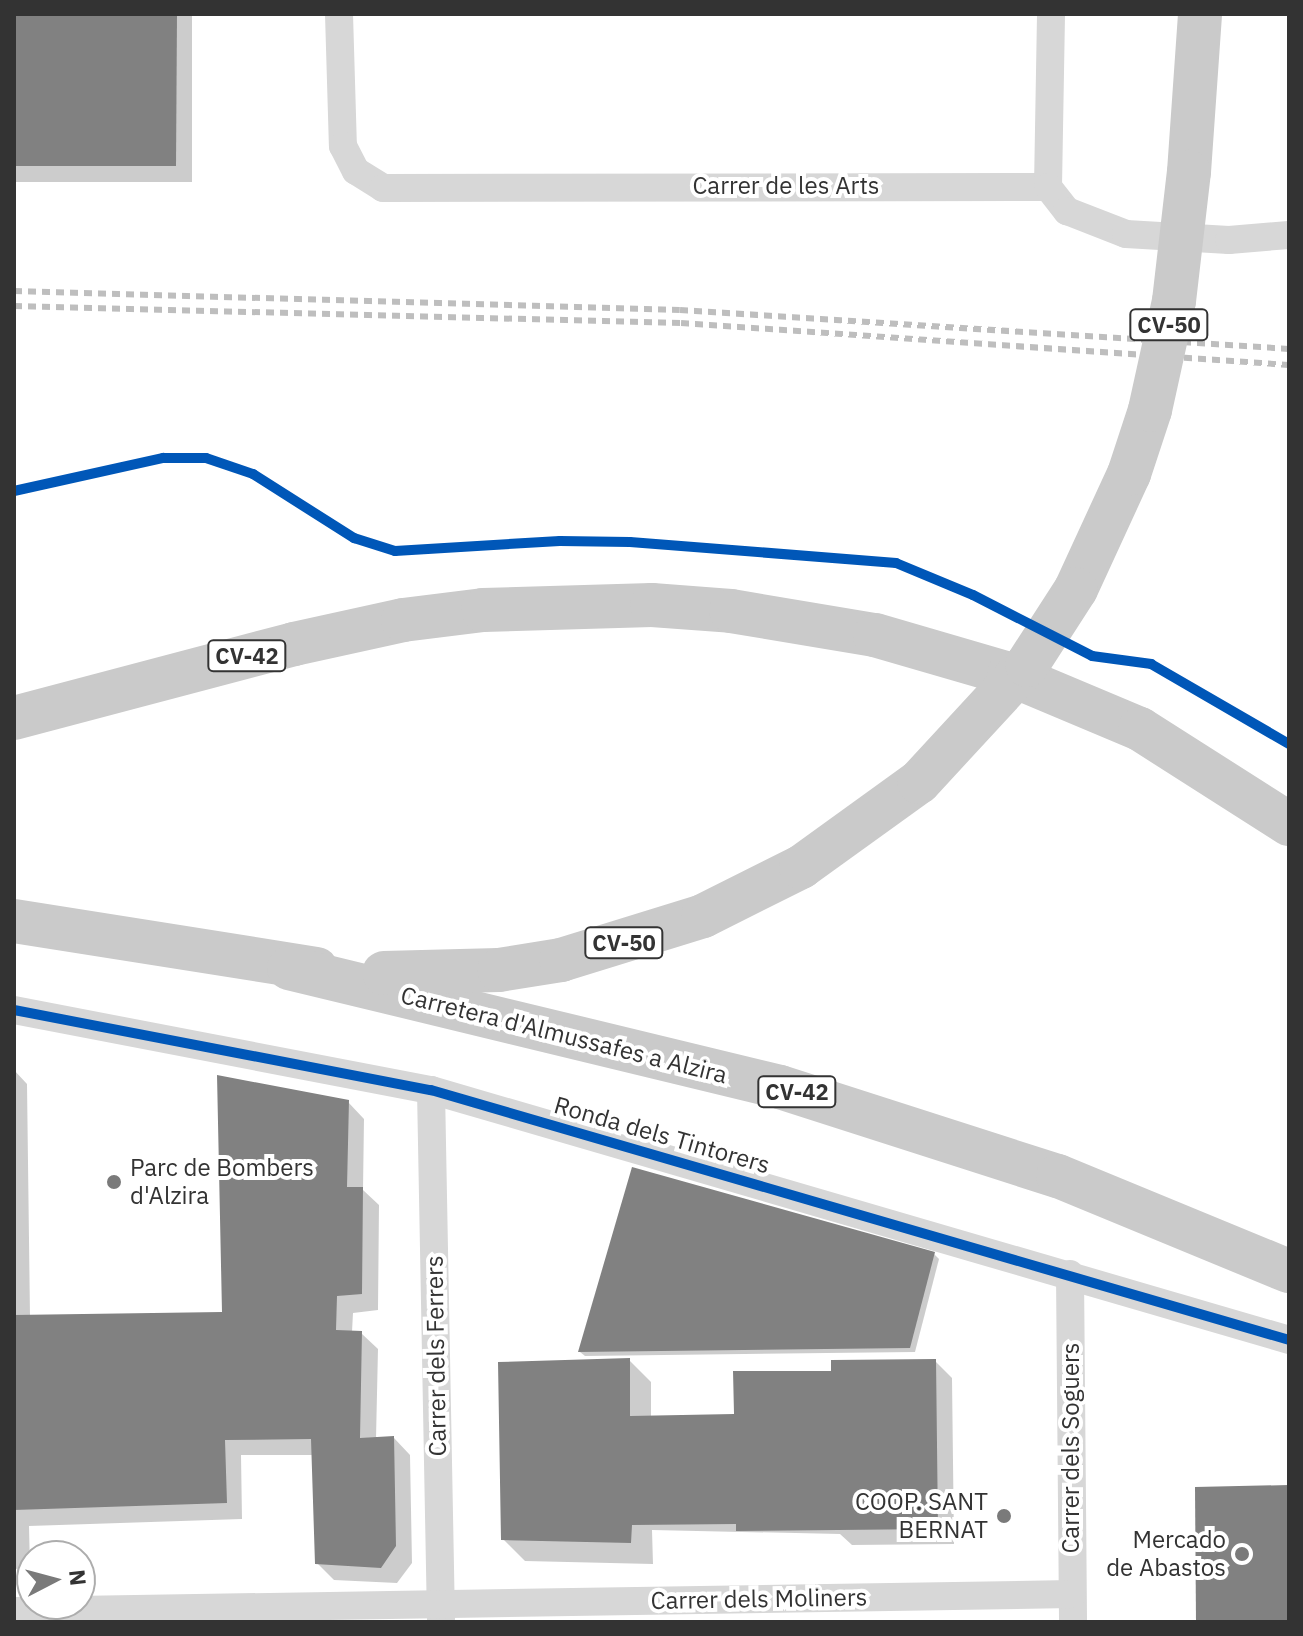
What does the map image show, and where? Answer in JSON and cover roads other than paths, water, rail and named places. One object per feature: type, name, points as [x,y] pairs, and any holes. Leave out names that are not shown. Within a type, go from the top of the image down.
[{"type":"main road","name":"CV-50","points":[[14,921],[289,968],[427,975],[499,970],[645,937],[703,916],[801,867],[919,782],[1027,665],[1076,589],[1129,474],[1150,410],[1174,301],[1189,172],[1200,14]]},
{"type":"main road","name":"CV-42","points":[[14,718],[294,644],[403,620],[568,605],[684,607],[875,635],[1009,674],[1140,729],[1289,824]]},
{"type":"main road","name":"Carretera d'Almussafes a Alzira","points":[[289,968],[780,1087],[1058,1176],[1289,1271]]},
{"type":"street","name":"Carrer de les Arts","points":[[339,14],[339,110],[343,146],[356,171],[383,188],[1048,187]]},
{"type":"street","points":[[1051,14],[1048,187],[1067,211],[1126,234],[1229,240],[1289,235]]},
{"type":"street","name":"Ronda dels Tintorers","points":[[14,1010],[431,1090],[1289,1340]]},
{"type":"street","name":"Carrer dels Ferrers","points":[[431,1090],[441,1613]]},
{"type":"street","name":"Carrer dels Soguers","points":[[1070,1274],[1072,1608]]},
{"type":"street","name":"Carrer dels Moliners","points":[[14,1611],[441,1613],[1072,1608]]},
{"type":"railway","points":[[14,291],[680,310],[1289,349]]},
{"type":"railway","points":[[14,306],[681,323],[1289,365]]},
{"type":"place","name":"Parc de Bombers d'Alzira","points":[[114,1182]]},
{"type":"place","name":"COOP. SANT BERNAT","points":[[1004,1516]]},
{"type":"place","name":"Mercado de Abastos","points":[[1242,1554]]}]
